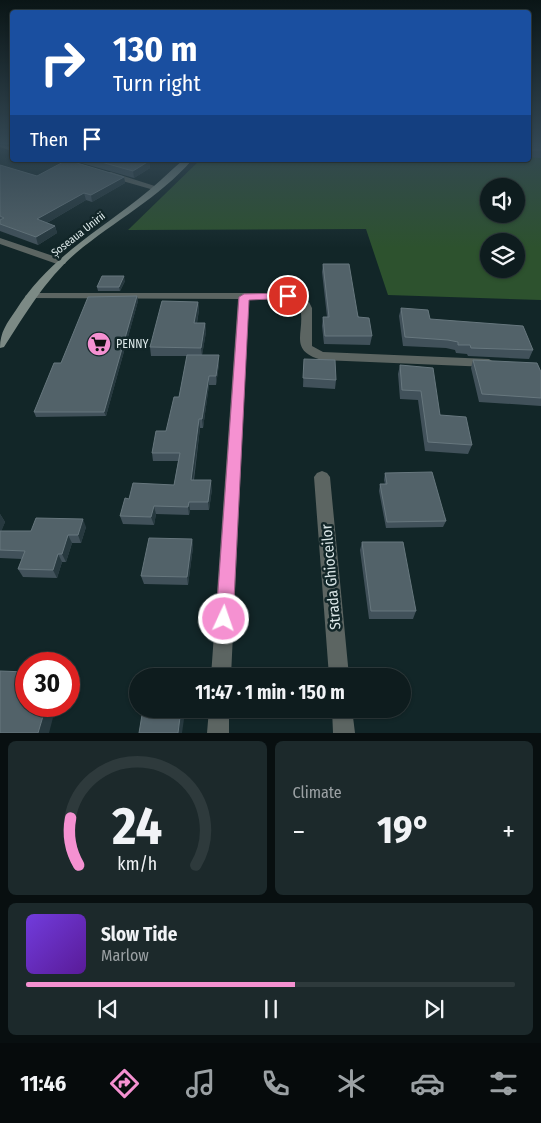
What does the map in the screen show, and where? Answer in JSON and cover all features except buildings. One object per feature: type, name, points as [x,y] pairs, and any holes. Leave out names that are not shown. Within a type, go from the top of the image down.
[{"type":"main road","name":"Șoseaua Unirii","points":[[1,339],[30,296],[61,262],[167,179]]},
{"type":"street","points":[[125,179],[157,188]]},
{"type":"street","points":[[0,241],[61,262]]},
{"type":"street","points":[[30,296],[288,296],[304,302],[306,308],[306,346],[315,354],[350,358],[503,364]]},
{"type":"street","points":[[221,668],[244,297]]},
{"type":"street","name":"Strada Ghioceilor","points":[[322,477],[338,668]]},
{"type":"street","points":[[218,733],[219,718]]},
{"type":"street","points":[[343,718],[344,733]]},
{"type":"green space","points":[[180,179],[480,179],[480,223],[525,223],[525,179],[541,179],[541,300],[388,295],[366,229],[128,230]]},
{"type":"place","name":"PENNY","points":[[99,344]]},
{"type":"route","points":[[224,619],[244,297],[288,296]]}]
